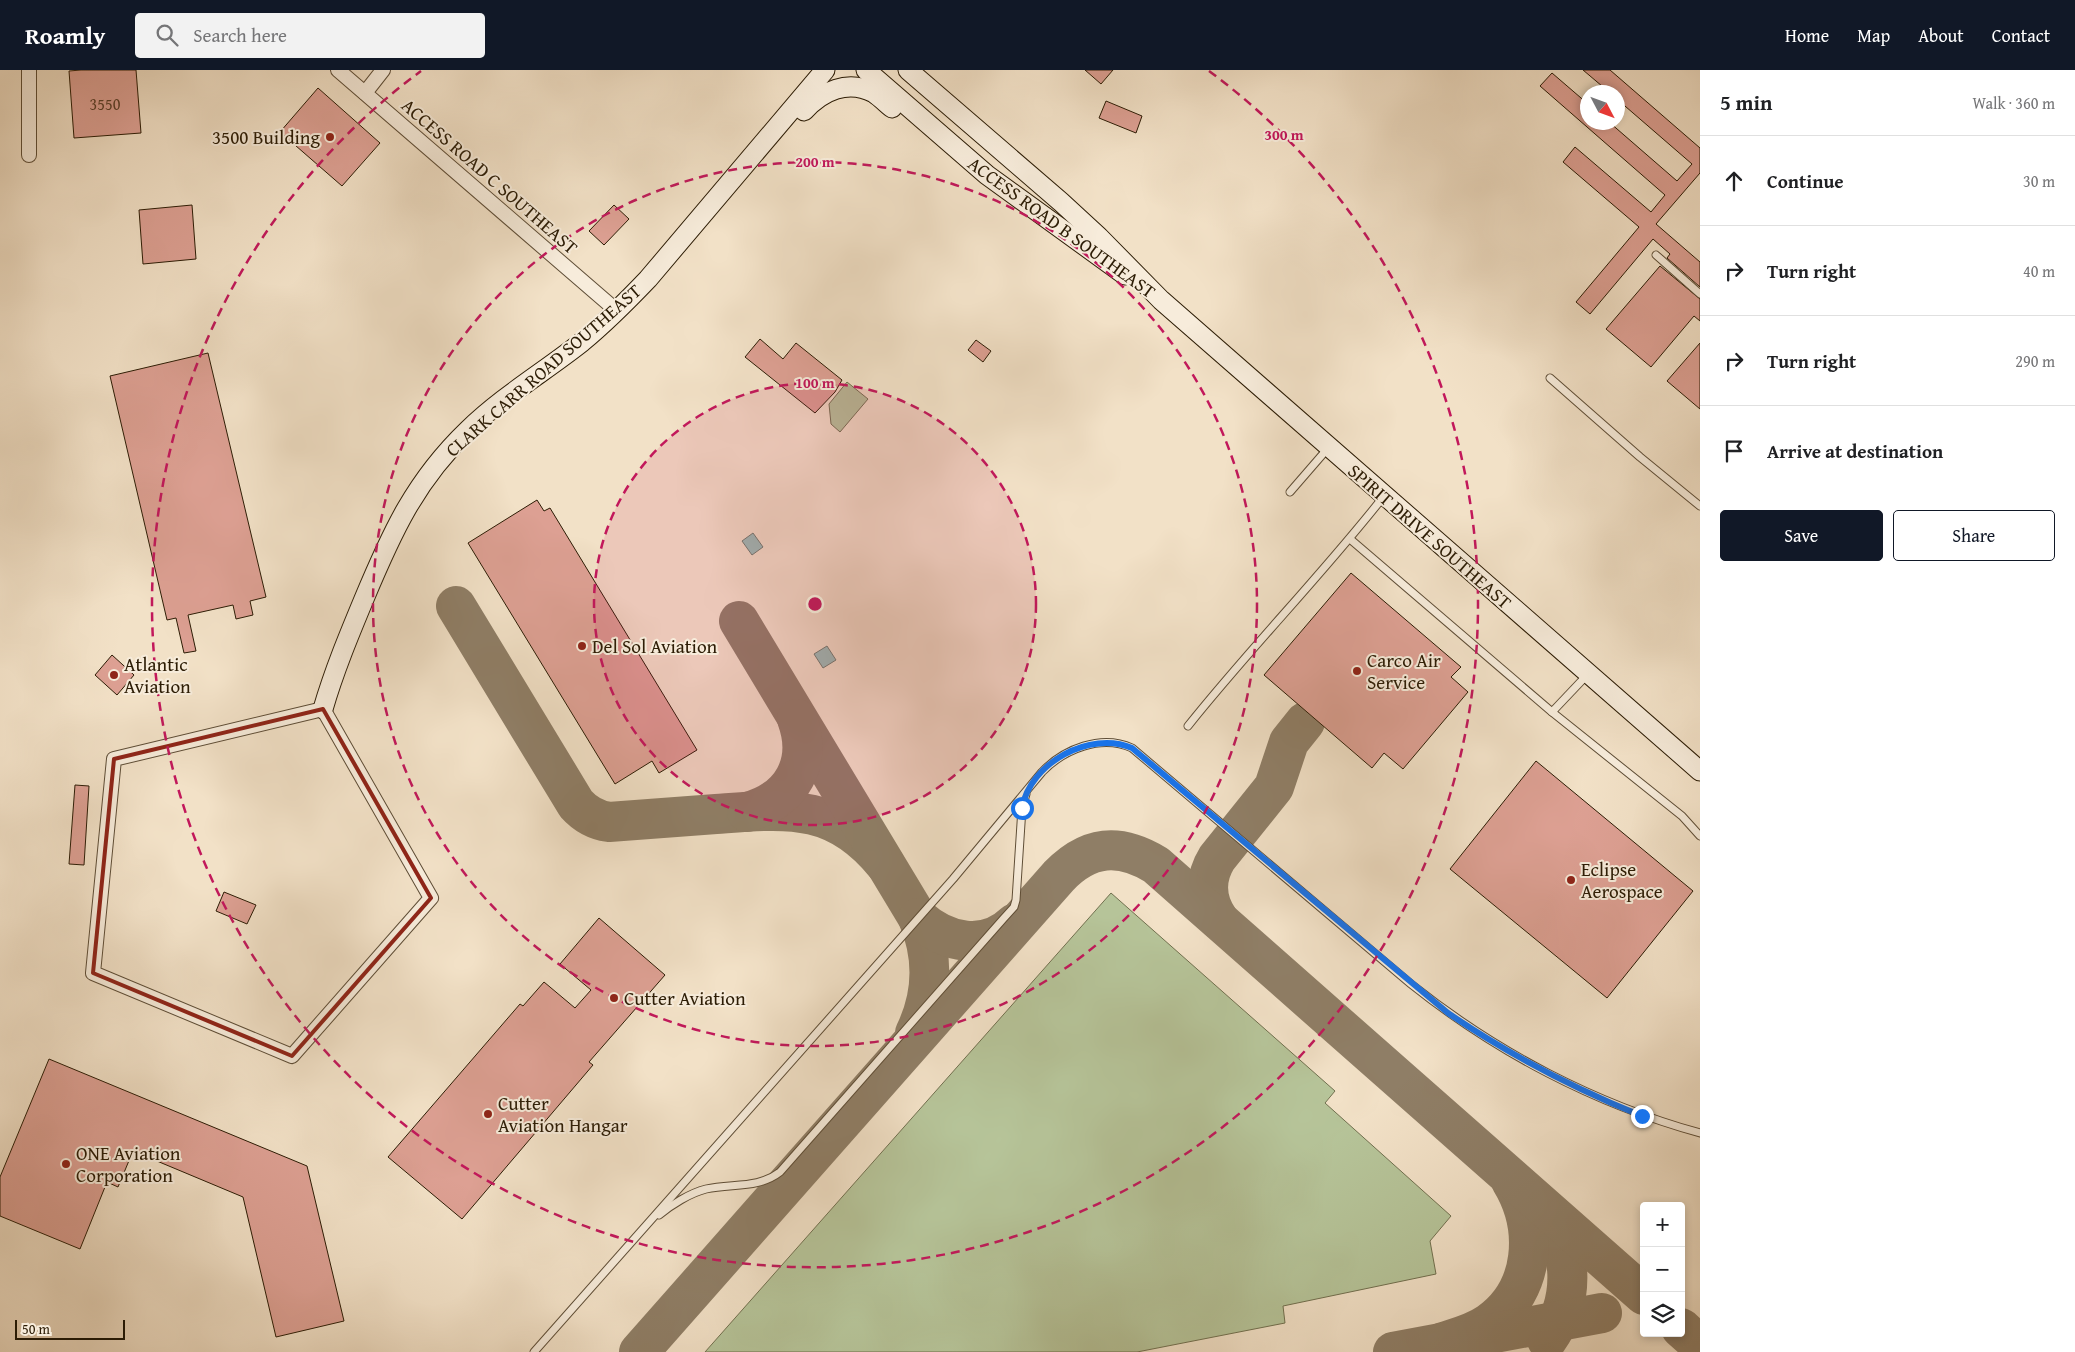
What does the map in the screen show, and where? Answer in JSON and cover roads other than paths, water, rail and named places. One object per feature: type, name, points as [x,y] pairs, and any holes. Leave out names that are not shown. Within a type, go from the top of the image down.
[{"type":"street","points":[[29,70],[29,155]]},
{"type":"street","name":"ACCESS ROAD C SOUTHEAST","points":[[338,70],[617,311]]},
{"type":"street","points":[[365,92],[384,70]]},
{"type":"street","name":"CLARK CARR ROAD SOUTHEAST","points":[[323,709],[336,667],[386,546],[408,504],[432,469],[469,429],[498,403],[582,342],[617,311],[648,279],[825,70]]},
{"type":"street","name":"ACCESS ROAD B SOUTHEAST","points":[[866,70],[987,175],[1087,249],[1161,300]]},
{"type":"street","name":"ACCESS ROAD B SOUTHEAST","points":[[908,70],[1099,236],[1161,300]]},
{"type":"street","points":[[739,172],[764,160],[818,96],[834,89],[854,87],[875,94],[951,158],[987,175]]},
{"type":"street","name":"SPIRIT DRIVE SOUTHEAST","points":[[1161,300],[1700,771]]},
{"type":"street","points":[[323,709],[432,898],[292,1056],[93,973],[114,759],[323,709]]},
{"type":"lane","points":[[1656,255],[1700,294]]},
{"type":"lane","points":[[1550,378],[1640,457],[1700,506]]},
{"type":"lane","points":[[1290,492],[1329,447]]},
{"type":"lane","points":[[1188,726],[1233,670],[1350,539],[1384,496]]},
{"type":"lane","points":[[1350,539],[1552,712],[1682,816],[1700,836]]},
{"type":"lane","points":[[1552,712],[1588,674]]},
{"type":"lane","points":[[534,1352],[953,879],[1030,787],[1058,758],[1088,745],[1111,742],[1132,748],[1448,1013],[1507,1051],[1574,1086],[1642,1116],[1700,1134]]},
{"type":"lane","points":[[639,1233],[663,1212],[685,1198],[705,1190],[765,1182],[780,1172],[1014,907],[1022,808],[1024,798],[1030,787]]},
{"type":"water","points":[[753,533],[763,547],[752,555],[742,541]]},
{"type":"water","points":[[827,646],[836,660],[823,668],[814,654]]},
{"type":"place","name":"3500 Building","points":[[330,137]]},
{"type":"place","name":"Del Sol Aviation","points":[[582,646]]},
{"type":"place","name":"Carco Air Service","points":[[1357,671]]},
{"type":"place","name":"Atlantic Aviation","points":[[114,675]]},
{"type":"place","name":"Eclipse Aerospace","points":[[1571,880]]},
{"type":"place","name":"Cutter Aviation","points":[[614,998]]},
{"type":"place","name":"Cutter Aviation Hangar","points":[[488,1114]]},
{"type":"place","name":"ONE Aviation Corporation","points":[[66,1164]]}]
